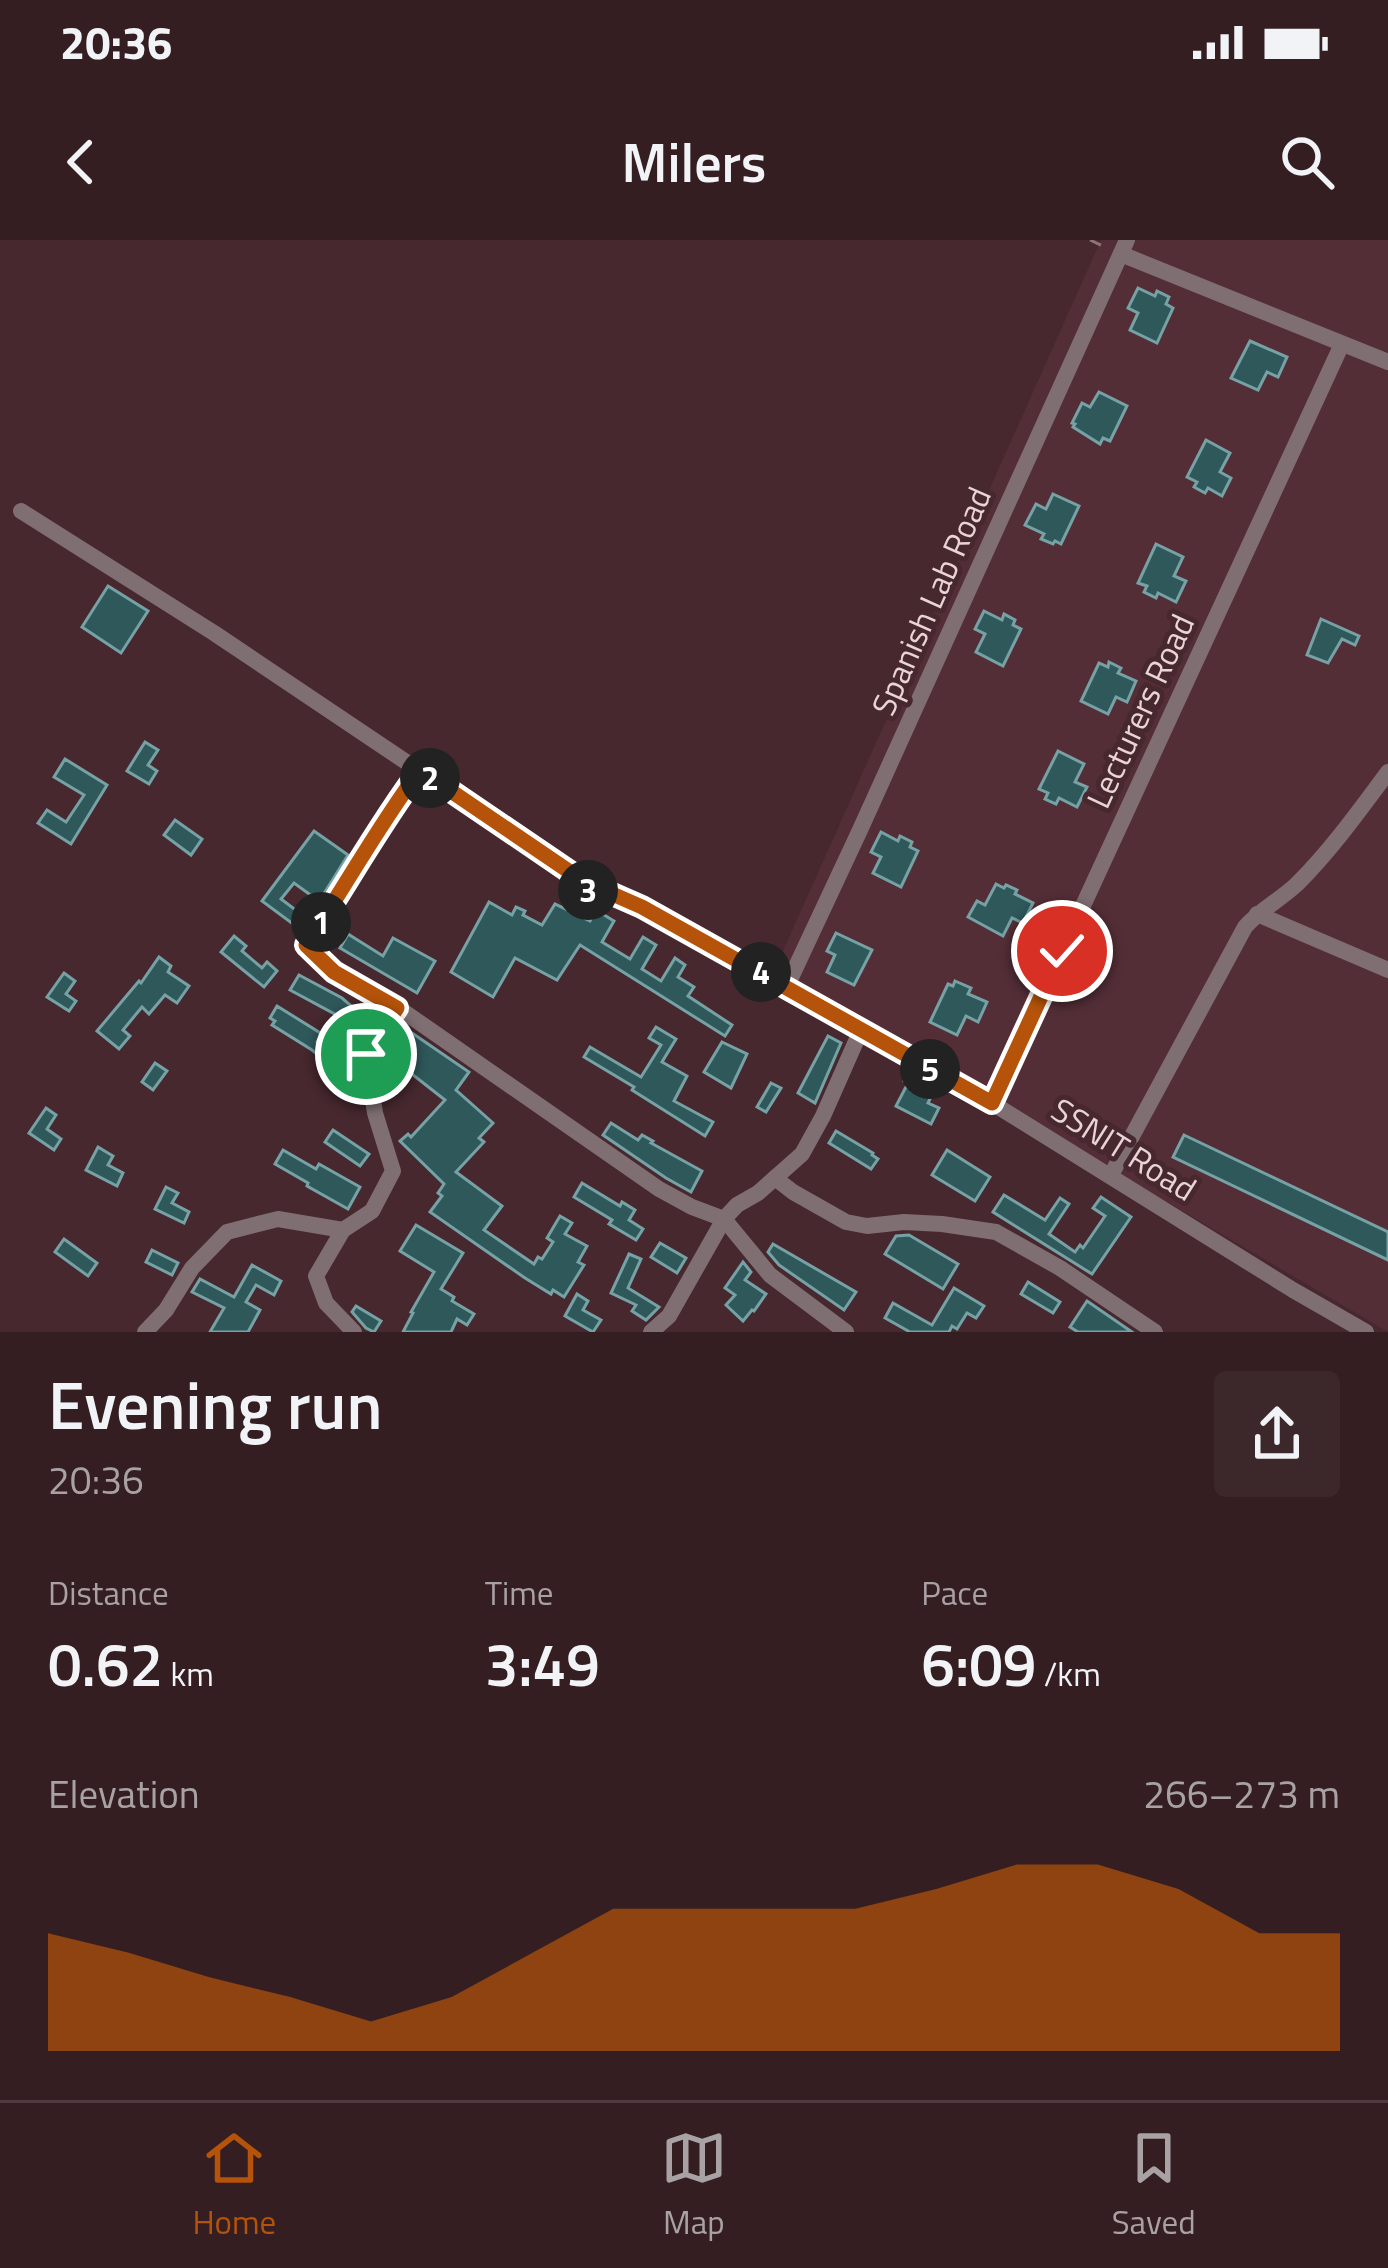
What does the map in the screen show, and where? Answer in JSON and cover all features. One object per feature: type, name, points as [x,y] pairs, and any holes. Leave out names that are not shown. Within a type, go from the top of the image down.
[{"type":"street","points":[[1124,247],[1388,362]]},
{"type":"street","name":"Spanish Lab Road","points":[[787,986],[1124,247]]},
{"type":"street","name":"Lecturers Road","points":[[992,1103],[1342,344]]},
{"type":"street","name":"SSNIT Road","points":[[21,511],[420,770],[570,872],[587,890],[614,893],[787,986],[992,1103],[1366,1332]]},
{"type":"street","points":[[420,770],[387,814],[306,945],[334,972],[397,1008],[659,1190],[724,1219],[770,1275],[846,1332]]},
{"type":"street","points":[[1111,1175],[1245,927],[1321,858],[1388,772]]},
{"type":"street","points":[[1257,914],[1388,970]]},
{"type":"street","points":[[355,1332],[326,1303],[316,1276],[343,1230],[372,1211],[393,1171],[375,1113],[366,1054],[397,1008]]},
{"type":"street","points":[[651,1332],[669,1316],[724,1219],[802,1154],[861,1030]]},
{"type":"street","points":[[775,1178],[845,1222],[942,1224],[996,1232],[1155,1332]]},
{"type":"street","points":[[145,1332],[166,1310],[192,1268],[226,1232],[278,1219],[343,1230]]},
{"type":"path","points":[[1090,240],[1124,247]]},
{"type":"shaded area","points":[[1101,240],[1388,240],[1388,1332],[774,971]]},
{"type":"building","points":[[1138,288],[1169,297],[1166,304],[1173,308],[1157,343],[1130,330],[1138,313],[1128,308]]},
{"type":"building","points":[[1250,341],[1287,357],[1278,377],[1267,372],[1258,390],[1231,378]]},
{"type":"building","points":[[1099,392],[1127,406],[1110,441],[1103,438],[1100,444],[1072,423],[1082,403],[1090,407]]},
{"type":"building","points":[[1206,440],[1230,453],[1220,472],[1231,478],[1222,496],[1208,488],[1205,493],[1187,477]]},
{"type":"building","points":[[1053,494],[1079,506],[1061,544],[1041,539],[1044,534],[1025,525],[1036,504],[1046,509]]},
{"type":"building","points":[[1156,544],[1183,557],[1174,576],[1186,581],[1176,602],[1144,592],[1147,586],[1138,583]]},
{"type":"building","points":[[108,586],[148,611],[121,653],[82,627]]},
{"type":"building","points":[[984,611],[1002,620],[1004,614],[1021,629],[1003,666],[976,652],[985,634],[975,629]]},
{"type":"building","points":[[1321,619],[1359,636],[1355,645],[1342,639],[1328,663],[1307,655]]},
{"type":"building","points":[[1109,662],[1121,668],[1118,673],[1136,681],[1127,702],[1116,697],[1108,714],[1081,701],[1099,663],[1108,667]]},
{"type":"building","points":[[145,742],[158,750],[148,765],[157,771],[149,784],[127,771]]},
{"type":"building","points":[[1058,751],[1084,764],[1075,782],[1087,787],[1077,807],[1059,798],[1056,804],[1045,799],[1048,793],[1039,789]]},
{"type":"building","points":[[65,759],[107,785],[71,844],[38,823],[47,810],[66,822],[84,795],[54,777]]},
{"type":"building","points":[[175,820],[202,839],[191,855],[164,835]]},
{"type":"building","points":[[314,831],[348,855],[310,916],[301,910],[312,896],[294,883],[281,899],[305,917],[297,927],[262,901]]},
{"type":"building","points":[[881,832],[912,842],[910,847],[918,851],[901,887],[873,873],[881,857],[871,852]]},
{"type":"building","points":[[996,884],[1017,890],[1015,894],[1033,903],[1023,923],[1012,918],[1003,936],[968,917],[977,901],[985,905]]},
{"type":"building","points":[[489,902],[512,915],[516,907],[542,925],[555,904],[590,921],[596,910],[614,921],[602,942],[630,959],[643,937],[656,945],[642,969],[661,981],[675,958],[685,965],[678,977],[694,987],[688,996],[732,1025],[725,1036],[580,945],[557,980],[515,958],[493,997],[451,972]]},
{"type":"building","points":[[836,933],[872,950],[854,985],[827,972],[835,955],[827,951]]},
{"type":"building","points":[[348,934],[383,956],[393,938],[435,961],[417,993],[340,948]]},
{"type":"building","points":[[234,936],[246,946],[242,951],[262,968],[267,962],[277,971],[264,987],[221,952]]},
{"type":"building","points":[[159,957],[171,966],[168,972],[189,986],[177,1003],[165,995],[149,1014],[142,1007],[123,1030],[130,1036],[119,1049],[97,1031]]},
{"type":"building","points":[[64,973],[75,981],[66,994],[76,1001],[69,1011],[47,997]]},
{"type":"building","points":[[299,975],[342,998],[371,1023],[361,1035],[342,1018],[290,990]]},
{"type":"building","points":[[955,981],[971,988],[968,994],[987,1002],[978,1022],[966,1016],[957,1035],[930,1022],[948,984],[953,986]]},
{"type":"building","points":[[277,1006],[322,1034],[317,1042],[349,1067],[343,1075],[272,1025],[275,1021],[270,1018]]},
{"type":"building","points":[[656,1027],[676,1039],[662,1062],[687,1076],[674,1101],[713,1122],[705,1136],[584,1057],[590,1047],[641,1077],[661,1045],[649,1038]]},
{"type":"building","points":[[412,1033],[469,1072],[456,1090],[493,1123],[479,1138],[484,1142],[456,1172],[502,1206],[484,1230],[534,1264],[553,1242],[547,1238],[560,1216],[572,1223],[565,1234],[587,1246],[578,1262],[584,1265],[564,1297],[525,1278],[430,1212],[444,1184],[400,1141],[408,1134],[411,1137],[445,1100],[394,1060]]},
{"type":"building","points":[[828,1036],[841,1043],[815,1103],[798,1093]]},
{"type":"building","points":[[722,1042],[747,1054],[731,1088],[704,1072]]},
{"type":"building","points":[[155,1063],[167,1071],[153,1090],[142,1082]]},
{"type":"building","points":[[910,1071],[936,1086],[928,1103],[939,1108],[931,1124],[896,1106]]},
{"type":"building","points":[[771,1083],[781,1088],[766,1112],[757,1107]]},
{"type":"building","points":[[46,1108],[56,1115],[47,1129],[61,1139],[54,1150],[29,1133]]},
{"type":"building","points":[[611,1123],[638,1140],[642,1135],[702,1171],[691,1192],[603,1135]]},
{"type":"building","points":[[333,1130],[369,1154],[360,1166],[325,1142]]},
{"type":"building","points":[[836,1131],[873,1153],[878,1159],[871,1169],[829,1143]]},
{"type":"building","points":[[1184,1135],[1388,1232],[1388,1260],[1173,1157]]},
{"type":"building","points":[[98,1147],[113,1156],[108,1165],[123,1173],[117,1186],[86,1170]]},
{"type":"building","points":[[283,1150],[360,1187],[348,1209],[275,1164]]},
{"type":"building","points":[[947,1150],[990,1177],[975,1201],[932,1175]]},
{"type":"building","points":[[582,1183],[635,1210],[629,1220],[643,1229],[636,1240],[574,1197]]},
{"type":"building","points":[[166,1187],[178,1193],[172,1203],[189,1212],[184,1223],[155,1209]]},
{"type":"building","points":[[1004,1195],[1045,1220],[1060,1198],[1069,1204],[1049,1234],[1075,1252],[1105,1216],[1093,1208],[1101,1197],[1131,1217],[1092,1274],[993,1212]]},
{"type":"building","points":[[416,1225],[463,1253],[441,1289],[474,1314],[467,1325],[457,1319],[451,1332],[403,1332],[434,1272],[400,1251]]},
{"type":"building","points":[[909,1235],[958,1264],[943,1289],[885,1254],[896,1236]]},
{"type":"building","points":[[64,1239],[97,1263],[88,1276],[55,1252]]},
{"type":"building","points":[[660,1243],[686,1258],[677,1273],[651,1257]]},
{"type":"building","points":[[773,1244],[856,1292],[844,1310],[779,1265],[768,1252]]},
{"type":"building","points":[[152,1250],[178,1263],[172,1275],[146,1262]]},
{"type":"building","points":[[629,1254],[641,1259],[628,1288],[659,1307],[646,1320],[632,1311],[636,1305],[611,1293]]},
{"type":"building","points":[[743,1262],[751,1272],[745,1280],[766,1294],[743,1321],[726,1305],[735,1295],[725,1288]]},
{"type":"building","points":[[252,1265],[281,1281],[274,1295],[256,1285],[246,1302],[260,1310],[248,1332],[210,1332],[224,1308],[192,1292],[200,1279],[234,1297]]},
{"type":"building","points":[[1028,1282],[1060,1302],[1053,1313],[1021,1294]]},
{"type":"building","points":[[954,1288],[984,1306],[976,1318],[967,1313],[957,1329],[910,1332],[885,1318],[893,1303],[932,1325]]},
{"type":"building","points":[[577,1294],[588,1301],[583,1310],[601,1320],[593,1332],[565,1316]]},
{"type":"building","points":[[1087,1301],[1132,1332],[1078,1332],[1070,1327]]},
{"type":"building","points":[[356,1306],[381,1321],[374,1332],[352,1312]]},
{"type":"route","points":[[366,1054],[397,1008],[334,972],[306,945],[387,814],[420,770],[570,872],[587,890],[614,893],[642,907],[992,1103],[1062,951]]}]
